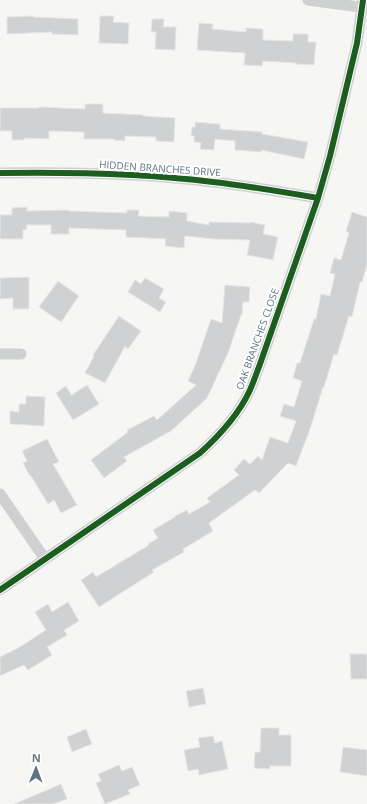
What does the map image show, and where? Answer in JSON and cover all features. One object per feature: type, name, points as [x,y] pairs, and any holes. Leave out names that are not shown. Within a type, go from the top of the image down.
[{"type":"street","points":[[308,0],[364,5]]},
{"type":"street","name":"OAK BRANCHES CLOSE","points":[[0,590],[200,453],[214,440],[240,408],[252,384],[318,198],[353,62],[364,5]]},
{"type":"street","name":"HIDDEN BRANCHES DRIVE","points":[[0,173],[78,173],[165,178],[212,182],[318,198]]},
{"type":"street","points":[[0,354],[21,354]]},
{"type":"street","points":[[0,494],[45,559]]},
{"type":"building","points":[[33,16],[78,19],[78,35],[52,34],[52,32],[7,34],[7,17]]},
{"type":"building","points":[[100,16],[114,16],[113,22],[129,23],[128,44],[99,43]]},
{"type":"building","points":[[152,19],[164,19],[163,27],[176,27],[175,50],[155,49],[156,32],[151,32]]},
{"type":"building","points":[[199,23],[213,24],[212,29],[246,32],[246,28],[263,29],[263,40],[293,41],[293,34],[308,34],[308,42],[316,42],[314,65],[263,61],[262,66],[244,65],[245,53],[197,50]]},
{"type":"building","points":[[85,104],[103,104],[103,113],[175,118],[174,142],[156,141],[156,137],[125,136],[125,141],[114,139],[84,139],[84,132],[49,131],[49,139],[24,138],[24,140],[12,140],[12,131],[0,131],[0,108],[39,107],[85,109]]},
{"type":"building","points":[[195,122],[220,124],[220,129],[262,132],[262,134],[308,142],[304,159],[261,150],[261,152],[235,150],[235,141],[215,139],[214,150],[200,149],[201,143],[194,142],[194,136],[191,136],[192,127],[195,127]]},
{"type":"building","points":[[27,207],[27,211],[69,210],[127,213],[127,210],[139,210],[138,216],[169,217],[169,211],[187,213],[187,221],[209,225],[209,222],[250,222],[265,225],[263,234],[278,237],[273,260],[247,255],[250,240],[213,239],[185,236],[184,248],[165,246],[166,239],[126,237],[126,230],[69,228],[69,234],[51,234],[51,225],[27,225],[26,230],[23,230],[23,239],[0,239],[0,215],[12,215],[12,208]]},
{"type":"building","points":[[352,212],[367,217],[367,265],[362,282],[360,282],[352,317],[349,316],[337,355],[334,354],[310,429],[296,466],[288,463],[259,493],[255,490],[209,523],[213,531],[183,549],[184,552],[152,570],[154,572],[99,607],[81,580],[93,572],[96,577],[149,545],[148,544],[158,538],[153,530],[175,516],[187,510],[189,514],[210,502],[207,498],[239,475],[234,470],[244,459],[250,464],[258,456],[262,460],[270,437],[288,443],[296,421],[280,416],[284,404],[294,407],[302,381],[293,378],[297,363],[300,363],[314,319],[316,319],[321,294],[330,296],[335,274],[330,273],[334,258],[341,260],[349,233],[346,231]]},
{"type":"building","points":[[29,277],[29,309],[13,309],[13,298],[0,299],[0,278]]},
{"type":"building","points":[[145,278],[164,289],[159,298],[166,302],[160,312],[128,292],[135,280],[141,284]]},
{"type":"building","points":[[58,281],[79,296],[61,322],[39,307]]},
{"type":"building","points":[[225,285],[250,287],[249,302],[243,302],[242,315],[228,353],[207,398],[171,431],[124,457],[127,461],[104,478],[91,460],[128,432],[127,430],[154,416],[157,420],[196,385],[188,381],[196,363],[211,319],[222,323]]},
{"type":"building","points":[[119,316],[141,331],[128,349],[125,346],[105,383],[85,373],[94,356],[93,355]]},
{"type":"building","points":[[87,385],[99,404],[73,420],[56,393],[66,386],[72,396]]},
{"type":"building","points":[[26,396],[45,397],[44,426],[10,424],[10,411],[19,412],[19,404],[26,404]]},
{"type":"building","points":[[47,439],[59,462],[53,464],[77,505],[61,513],[54,500],[48,504],[23,463],[27,461],[22,451]]},
{"type":"building","points":[[68,602],[79,621],[64,630],[67,635],[47,647],[52,655],[28,670],[24,665],[0,676],[0,657],[20,647],[46,630],[35,612],[48,604],[52,612]]},
{"type":"building","points":[[350,654],[367,654],[367,679],[351,679]]},
{"type":"building","points":[[203,688],[206,704],[189,707],[186,691]]},
{"type":"building","points":[[261,728],[279,728],[279,735],[291,735],[291,766],[270,766],[270,769],[254,768],[255,752],[260,752]]},
{"type":"building","points":[[86,729],[92,744],[72,752],[67,737]]},
{"type":"building","points":[[213,736],[215,743],[222,741],[228,769],[199,775],[198,769],[188,771],[184,750],[200,747],[198,738]]},
{"type":"building","points":[[343,747],[367,750],[367,776],[340,772]]},
{"type":"building","points":[[119,765],[122,771],[132,767],[140,785],[128,790],[130,794],[105,804],[96,783],[101,781],[98,774]]},
{"type":"building","points":[[61,784],[67,799],[53,804],[14,804]]},
{"type":"cycle path","points":[[0,590],[200,453],[215,439],[235,416],[246,399],[318,198],[330,156],[357,43],[363,0]]},
{"type":"cycle path","points":[[0,173],[80,173],[186,179],[239,185],[318,198]]}]
